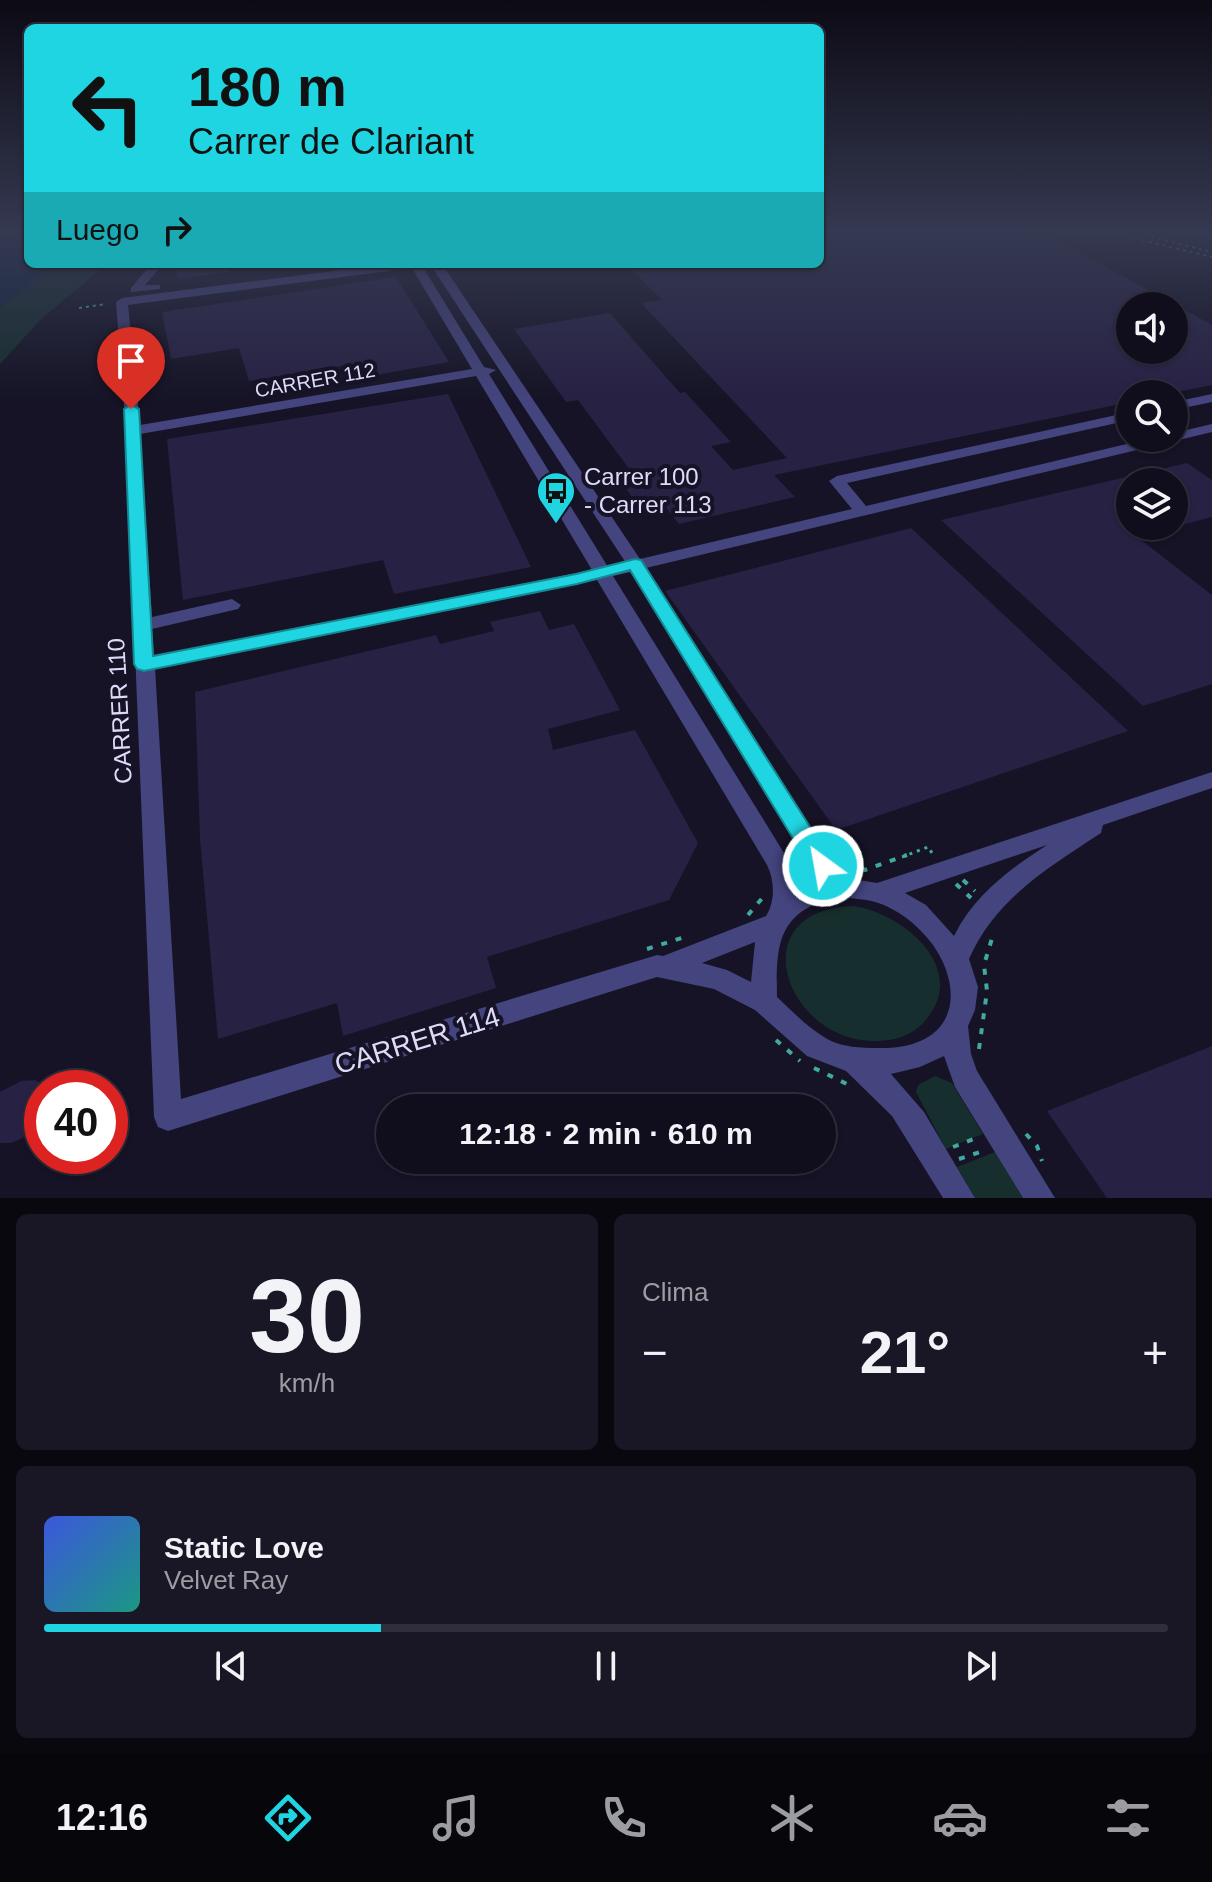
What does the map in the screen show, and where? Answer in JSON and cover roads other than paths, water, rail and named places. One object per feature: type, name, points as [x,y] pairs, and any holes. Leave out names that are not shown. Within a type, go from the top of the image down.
[{"type":"street","name":"CARRER 110","points":[[168,1117],[133,431],[122,302],[227,288]]},
{"type":"street","points":[[429,288],[784,876],[770,914],[763,949],[764,1002],[803,1039],[828,1054],[895,1063],[915,1057],[944,1041],[955,1023],[965,992],[962,971],[939,932],[914,908],[884,890],[823,866],[635,564],[451,288]]},
{"type":"street","name":"CARRER 112","points":[[133,431],[503,368]]},
{"type":"street","points":[[1188,403],[1212,398]]},
{"type":"street","points":[[862,511],[837,481],[1116,419]]},
{"type":"street","points":[[1188,434],[1212,428]]},
{"type":"street","points":[[144,664],[601,574],[1116,451]]},
{"type":"street","points":[[142,625],[232,605]]},
{"type":"street","points":[[884,890],[1212,780]]},
{"type":"street","points":[[956,959],[972,926],[991,903],[1044,860],[1111,814]]},
{"type":"street","points":[[770,914],[808,892],[849,878]]},
{"type":"street","name":"CARRER 114","points":[[666,966],[770,914]]},
{"type":"street","name":"CARRER 114","points":[[168,1117],[657,966],[718,978],[764,1002]]},
{"type":"street","points":[[955,1023],[957,1054],[965,1078],[1040,1198]]},
{"type":"street","points":[[852,1059],[883,1082],[911,1115],[960,1198]]},
{"type":"water","points":[[0,288],[24,288],[0,307]]},
{"type":"place","name":"Carrer 100 - Carrer 113","points":[[556,525]]}]
